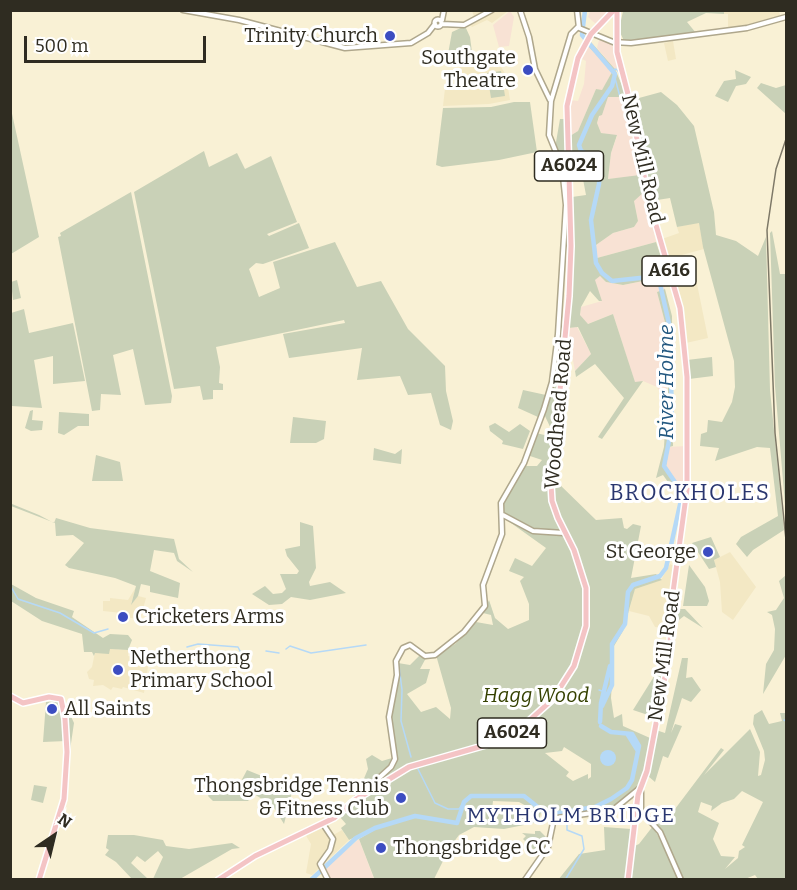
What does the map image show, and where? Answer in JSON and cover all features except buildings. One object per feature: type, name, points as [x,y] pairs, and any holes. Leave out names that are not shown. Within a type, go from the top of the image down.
[{"type":"main road","name":"A616","points":[[616,45],[617,12]]},
{"type":"main road","name":"Woodhead Road","points":[[355,800],[409,767],[486,745],[521,728],[553,699],[574,666],[582,645],[588,614],[582,571],[552,501],[551,484],[566,336],[571,250],[567,106],[574,66],[587,37],[617,12]]},
{"type":"main road","name":"New Mill Road","points":[[616,45],[649,201],[680,308],[687,377],[687,489],[671,607],[670,650],[647,771],[640,788],[628,879]]},
{"type":"main road","points":[[10,696],[23,704],[49,697],[61,699],[67,740],[65,790],[39,879]]},
{"type":"main road","name":"A6024","points":[[218,879],[255,856],[323,824],[355,800]]},
{"type":"street","points":[[183,10],[238,20],[345,48],[394,45],[416,41],[439,23],[444,12]]},
{"type":"street","points":[[439,23],[464,25],[492,10]]},
{"type":"street","points":[[520,10],[530,37],[536,69],[550,101]]},
{"type":"street","points":[[577,10],[578,28],[587,37],[616,45],[747,28],[786,17]]},
{"type":"street","points":[[355,800],[392,766],[395,759],[388,717],[397,675],[396,661],[400,652],[408,645],[425,656],[435,655],[464,632],[486,606],[483,585],[499,548],[503,514],[501,503],[524,463],[552,382],[561,299],[566,205],[562,167],[549,135],[550,101],[571,34],[578,28]]},
{"type":"street","points":[[503,514],[533,531],[564,533]]},
{"type":"street","points":[[525,879],[550,845],[555,820],[617,808],[640,788]]},
{"type":"street","points":[[640,788],[641,811],[656,827],[681,879]]},
{"type":"street","points":[[323,824],[332,835],[333,842],[320,865],[328,879]]},
{"type":"shaded area","points":[[590,10],[610,11],[596,24],[588,17]]},
{"type":"shaded area","points":[[472,11],[508,11],[492,23],[487,20],[472,27],[470,25],[476,22]]},
{"type":"shaded area","points":[[510,11],[514,17],[509,46],[499,47],[493,25]]},
{"type":"shaded area","points":[[724,11],[779,11],[781,18],[728,29],[728,14],[724,14]]},
{"type":"shaded area","points":[[599,40],[612,44],[618,67],[615,69],[597,48]]},
{"type":"shaded area","points":[[673,41],[676,59],[668,61],[664,43]]},
{"type":"shaded area","points":[[587,45],[612,72],[602,91],[596,89],[578,131],[570,136],[570,100],[578,101],[584,84],[586,61],[580,58]]},
{"type":"shaded area","points":[[458,58],[498,62],[506,75],[510,100],[489,104],[443,106],[447,71],[460,70]]},
{"type":"shaded area","points":[[607,97],[627,97],[656,242],[597,258],[596,245],[613,233],[634,227],[638,221],[634,201],[640,176],[608,179],[611,153],[617,136],[601,133],[597,123]]},
{"type":"shaded area","points":[[699,222],[704,249],[678,256],[669,264],[662,239],[679,233],[677,227]]},
{"type":"shaded area","points":[[600,276],[606,282],[623,285],[648,280],[663,283],[665,289],[657,292],[667,330],[667,404],[657,387],[643,381],[635,383],[613,314],[588,324],[580,316],[581,307],[602,301],[594,280]]},
{"type":"shaded area","points":[[696,279],[708,338],[686,343],[675,285]]},
{"type":"shaded area","points":[[577,327],[591,354],[575,371],[568,328]]},
{"type":"shaded area","points":[[686,446],[685,488],[678,488],[666,467],[669,447]]},
{"type":"shaded area","points":[[730,552],[756,587],[733,620],[722,612],[720,582],[714,560]]},
{"type":"shaded area","points":[[670,564],[677,567],[667,625],[664,628],[655,627],[649,616],[629,611],[635,588],[661,580]]},
{"type":"shaded area","points":[[136,587],[131,604],[138,596],[146,598],[140,620],[127,617],[124,622],[119,619],[122,613],[103,611],[103,601],[110,601],[110,598],[128,600]]},
{"type":"shaded area","name":"Netherthong Primary School","points":[[110,649],[128,650],[128,656],[149,660],[144,693],[123,687],[122,689],[113,687],[111,690],[103,685],[93,686],[94,680],[89,679],[87,672],[92,667],[95,652]]},
{"type":"shaded area","points":[[321,828],[330,837],[342,830],[349,840],[312,875],[306,873],[311,844],[305,834]]},
{"type":"shaded area","points":[[359,839],[374,879],[330,879],[324,868]]},
{"type":"green space","points":[[623,11],[724,11],[724,14],[706,13],[687,22],[696,33],[624,41],[619,30]]},
{"type":"green space","points":[[465,26],[470,37],[473,60],[448,54],[452,32]]},
{"type":"green space","points":[[590,41],[615,69],[627,97],[608,97],[597,123],[601,133],[617,135],[611,153],[608,179],[640,175],[644,192],[634,201],[638,221],[634,227],[613,233],[596,245],[597,258],[656,242],[668,278],[663,283],[648,280],[623,285],[606,282],[600,276],[595,280],[602,301],[599,301],[590,291],[581,307],[580,315],[588,324],[613,314],[635,382],[643,381],[602,439],[598,437],[624,398],[595,364],[576,377],[575,371],[591,354],[578,327],[568,328],[573,250],[572,197],[586,195],[579,158],[571,163],[570,136],[578,131],[596,89],[602,90],[612,72],[587,45]]},
{"type":"green space","points":[[735,70],[751,77],[746,84],[736,86],[728,102],[715,96],[724,81],[736,79]]},
{"type":"green space","points":[[501,71],[505,96],[491,98],[487,73]]},
{"type":"green space","points":[[761,83],[776,88],[786,85],[786,114],[757,88]]},
{"type":"green space","points":[[661,92],[677,105],[694,126],[714,212],[716,235],[736,241],[758,256],[766,237],[770,390],[784,530],[753,550],[747,557],[736,544],[741,537],[778,516],[770,448],[757,447],[715,461],[719,448],[700,446],[701,434],[707,432],[708,420],[722,422],[732,402],[735,387],[734,361],[703,247],[699,223],[677,227],[670,198],[651,201],[634,107],[639,98]]},
{"type":"green space","points":[[514,102],[530,102],[537,152],[499,160],[442,167],[436,165],[443,108],[491,107]]},
{"type":"green space","points":[[11,109],[39,237],[10,254]]},
{"type":"green space","points":[[560,119],[565,119],[566,181],[555,148]]},
{"type":"green space","points":[[204,151],[209,167],[237,153],[245,169],[271,156],[297,222],[267,234],[269,236],[299,223],[309,248],[263,264],[256,263],[249,269],[259,297],[280,288],[273,262],[335,242],[357,287],[381,281],[408,329],[445,366],[446,391],[453,421],[451,430],[440,425],[431,393],[408,395],[400,376],[357,380],[362,348],[289,358],[283,334],[345,323],[344,320],[216,347],[220,367],[219,383],[223,384],[223,390],[213,390],[213,399],[203,400],[200,386],[174,389],[134,192]]},
{"type":"green space","points":[[131,192],[172,396],[171,403],[145,405],[133,349],[113,355],[121,395],[101,394],[100,410],[92,411],[58,237],[61,236],[60,233]]},
{"type":"green space","points":[[772,231],[780,274],[786,274],[786,516],[775,386],[770,233]]},
{"type":"green space","points":[[17,280],[21,298],[13,300],[11,282]]},
{"type":"green space","points":[[665,289],[672,316],[673,446],[669,447],[666,467],[678,488],[673,489],[663,475],[656,478],[664,447],[665,429],[660,394],[666,404],[668,393],[667,330],[657,292]]},
{"type":"green space","points":[[24,309],[29,333],[73,323],[85,381],[53,384],[53,356],[34,360],[42,408],[12,406],[11,403],[11,313]]},
{"type":"green space","points":[[564,332],[553,433],[544,414],[554,381],[560,338]]},
{"type":"green space","points":[[712,357],[713,376],[689,379],[687,360]]},
{"type":"green space","points":[[523,390],[546,395],[538,417],[518,408]]},
{"type":"green space","points":[[33,410],[32,420],[43,421],[42,430],[31,431],[25,428],[30,411]]},
{"type":"green space","points":[[59,412],[89,414],[89,426],[78,426],[64,435],[58,433]]},
{"type":"green space","points":[[293,417],[326,421],[324,439],[316,443],[290,443]]},
{"type":"green space","points":[[495,423],[509,432],[520,424],[530,431],[523,449],[502,444],[503,441],[490,431],[489,426]]},
{"type":"green space","name":"Hagg Wood","points":[[536,433],[553,437],[549,461],[560,467],[556,481],[596,520],[622,518],[624,528],[627,529],[633,524],[641,526],[631,578],[656,574],[662,580],[635,589],[623,631],[614,646],[611,698],[614,718],[622,714],[623,726],[650,738],[646,770],[641,783],[616,807],[600,811],[549,811],[542,807],[539,822],[504,829],[474,827],[459,835],[450,847],[434,879],[372,879],[374,878],[359,839],[376,829],[413,817],[375,827],[349,840],[341,828],[346,824],[340,817],[393,769],[398,757],[390,721],[398,663],[410,665],[420,655],[426,658],[420,669],[430,669],[426,683],[407,694],[421,712],[436,707],[450,719],[451,708],[436,655],[455,644],[476,622],[493,625],[491,615],[483,613],[489,600],[495,618],[508,629],[529,620],[529,604],[520,581],[524,577],[509,571],[515,558],[532,566],[546,548],[504,518],[503,503],[511,485],[525,466],[537,466],[542,460],[527,455]],"holes":[[[564,747],[591,764],[591,777],[588,779],[588,774],[573,781],[566,776],[569,772],[545,753],[562,751]],[[493,801],[519,802],[530,808],[529,813],[516,809],[492,809]]]},
{"type":"green space","points":[[374,448],[395,454],[402,449],[401,464],[373,460]]},
{"type":"green space","points":[[96,455],[120,462],[123,481],[92,481]]},
{"type":"green space","points":[[12,504],[39,515],[51,522],[11,506]]},
{"type":"green space","points":[[56,518],[90,528],[174,539],[179,559],[193,572],[177,561],[174,553],[154,550],[150,571],[180,583],[178,598],[150,592],[150,586],[141,584],[138,596],[131,605],[136,586],[65,565],[84,543],[73,535],[56,536],[54,523]]},
{"type":"green space","points":[[300,522],[313,526],[316,568],[309,582],[310,586],[330,582],[346,593],[310,600],[291,597],[282,604],[269,605],[252,594],[265,586],[273,594],[282,593],[286,589],[280,574],[297,574],[299,571],[287,556],[285,549],[300,546]]},
{"type":"green space","points":[[711,537],[720,557],[714,560],[716,567],[709,569],[692,543]]},
{"type":"green space","points":[[689,565],[705,587],[709,601],[707,606],[683,606]]},
{"type":"green space","points":[[786,575],[786,655],[763,694],[766,664],[774,650],[775,629],[772,615],[767,612],[776,610],[784,598],[779,581]]},
{"type":"green space","points":[[11,584],[36,598],[74,611],[72,617],[103,638],[110,634],[128,635],[132,640],[128,650],[110,649],[109,654],[95,653],[94,656],[92,652],[84,652],[82,634],[42,621],[11,601]]},
{"type":"green space","points":[[676,609],[685,609],[703,628],[684,616],[672,633],[672,612]]},
{"type":"green space","points":[[682,658],[688,658],[686,678],[692,677],[701,690],[691,702],[682,698],[671,733],[675,724],[682,726],[668,758],[663,756],[655,782],[648,776],[656,730],[665,733]]},
{"type":"green space","points":[[663,662],[666,662],[654,717],[633,710]]},
{"type":"green space","points":[[60,701],[66,741],[43,742],[46,702]]},
{"type":"green space","points":[[64,701],[74,723],[69,757]]},
{"type":"green space","points":[[762,710],[769,724],[782,721],[780,713],[786,713],[786,879],[758,879],[755,875],[745,879],[683,879],[662,830],[655,823],[665,805],[675,809],[721,748],[724,750],[704,775],[750,729],[760,752],[758,776],[761,775],[765,760],[764,751],[753,724],[754,715]],"holes":[[[742,791],[763,802],[742,845],[745,847],[739,851],[738,858],[725,869],[735,857],[721,856],[713,839],[719,823],[698,812],[701,802],[712,806],[711,811],[722,803],[734,799]]]},
{"type":"green space","points":[[372,755],[382,761],[392,758],[389,765],[357,795],[368,769],[366,759]]},
{"type":"green space","points":[[247,770],[279,783],[288,783],[293,788],[284,824],[273,806],[254,794],[248,801],[213,801],[208,796],[211,791],[218,795],[225,786],[239,785]]},
{"type":"green space","points":[[34,785],[47,787],[43,803],[31,800]]},
{"type":"green space","points":[[653,826],[679,879],[631,879],[633,865],[625,879],[558,880],[579,854],[605,850],[604,827],[631,829],[628,849],[639,844]]},
{"type":"green space","points":[[535,831],[540,831],[550,841],[540,856],[523,839],[526,836],[522,833],[535,834]]},
{"type":"green space","points":[[108,835],[134,835],[163,840],[166,846],[189,849],[232,843],[240,848],[232,849],[180,879],[153,879],[163,857],[158,851],[145,862],[137,856],[131,863],[148,879],[132,879],[116,862],[105,855],[109,850],[106,848]]},
{"type":"water","points":[[608,750],[614,752],[616,758],[614,764],[608,766],[602,764],[600,758],[602,752]]},
{"type":"waterway","name":"River Holme","points":[[585,10],[582,35],[615,74],[612,86],[592,115],[579,145],[581,151],[598,159],[600,165],[599,184],[591,220],[596,263],[602,273],[612,281],[649,277],[660,284],[670,328],[672,426],[664,466],[679,488],[681,500],[666,568],[660,576],[633,585],[628,592],[625,624],[612,644],[612,685],[602,706]]},
{"type":"waterway","points":[[613,70],[616,69],[619,72],[626,97]]},
{"type":"waterway","points":[[615,78],[620,97]]},
{"type":"waterway","points":[[10,585],[18,599],[60,613],[94,633],[108,629]]},
{"type":"waterway","points":[[187,647],[198,644],[238,647],[241,653],[251,652]]},
{"type":"waterway","points":[[286,649],[290,646],[311,653],[366,645]]},
{"type":"waterway","points":[[266,651],[279,653]]},
{"type":"waterway","points":[[399,666],[402,690],[401,721],[411,757]]},
{"type":"waterway","name":"River Holme","points":[[600,722],[601,703],[610,666]]},
{"type":"waterway","name":"River Holme","points":[[599,690],[605,692]]},
{"type":"waterway","name":"River Holme","points":[[311,880],[356,838],[375,828],[415,816],[457,823],[464,802],[471,796],[524,796],[544,812],[552,814],[595,807],[611,799],[627,788],[632,780],[639,746],[632,734],[611,732],[601,726]]},
{"type":"waterway","name":"River Holme","points":[[628,735],[638,751]]},
{"type":"waterway","points":[[418,769],[435,803],[448,809],[459,809],[464,802]]},
{"type":"waterway","name":"River Holme","points":[[575,814],[579,810]]},
{"type":"waterway","points":[[565,880],[584,849],[582,836],[567,830],[567,824],[572,818]]},
{"type":"railway","points":[[786,139],[776,169],[767,230],[775,433],[786,540]]},
{"type":"place","name":"Trinity Church","points":[[390,36]]},
{"type":"place","name":"Southgate Theatre","points":[[528,70]]},
{"type":"place","name":"St George","points":[[708,552]]},
{"type":"place","name":"Cricketers Arms","points":[[123,617]]},
{"type":"place","name":"Netherthong Primary School","points":[[118,670]]},
{"type":"place","name":"All Saints","points":[[52,709]]},
{"type":"place","name":"Thongsbridge Tennis & Fitness Club","points":[[401,798]]},
{"type":"place","name":"Thongsbridge CC","points":[[381,848]]},
{"type":"district","name":"BROCKHOLES","points":[[690,494]]},
{"type":"district","name":"MYTHOLM BRIDGE","points":[[571,816]]}]
